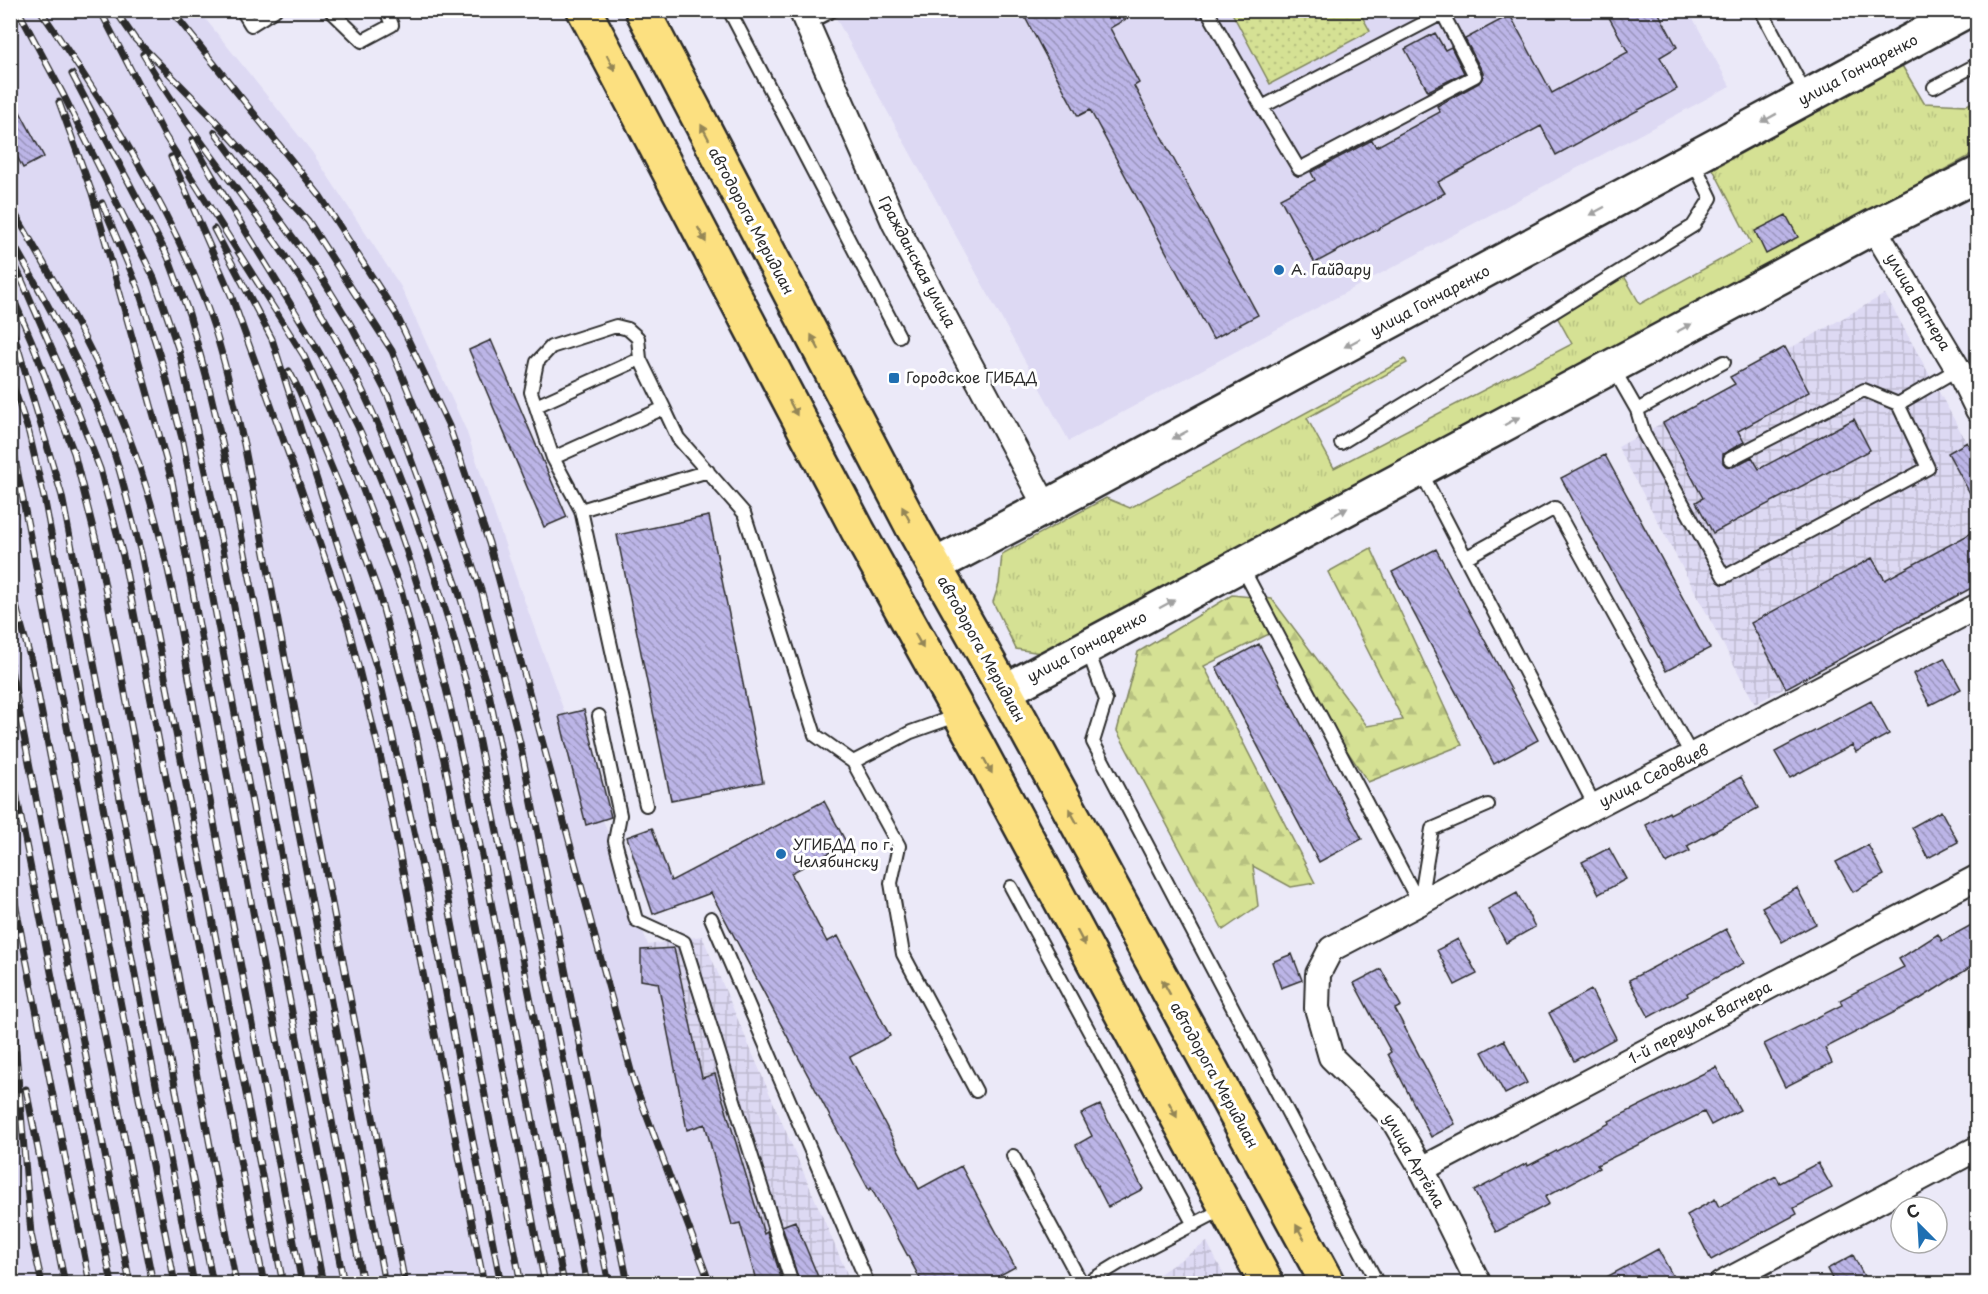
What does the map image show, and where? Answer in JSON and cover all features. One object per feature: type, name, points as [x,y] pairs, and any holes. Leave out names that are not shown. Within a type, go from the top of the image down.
[{"type":"main road","points":[[585,10],[841,499],[1267,1284]]},
{"type":"main road","name":"автодорога Меридиан","points":[[642,10],[934,566],[1005,691],[1328,1284]]},
{"type":"main road","name":"улица Гончаренко","points":[[891,590],[934,566]]},
{"type":"main road","name":"улица Гончаренко","points":[[960,715],[1005,691]]},
{"type":"street","name":"улица Гончаренко","points":[[934,566],[1968,10]]},
{"type":"street","name":"Гражданская улица","points":[[804,17],[895,224],[1046,507]]},
{"type":"street","name":"улица Гончаренко","points":[[1005,691],[1873,227],[1977,174]]},
{"type":"street","name":"улица Вагнера","points":[[1873,227],[1958,369],[1977,410]]},
{"type":"street","name":"улица Седовцев","points":[[1331,949],[1595,806],[1977,606]]},
{"type":"street","name":"1-й переулок Вагнера","points":[[1422,1170],[1977,877]]},
{"type":"street","name":"улица Артёма","points":[[1331,949],[1318,974],[1317,1008],[1331,1057],[1391,1116],[1422,1170],[1479,1284]]},
{"type":"street","points":[[1721,1284],[1977,1148]]},
{"type":"lane","points":[[242,10],[251,25],[275,10]]},
{"type":"lane","points":[[330,10],[362,40],[392,25],[386,10]]},
{"type":"lane","points":[[729,10],[899,336]]},
{"type":"lane","points":[[804,17],[833,10]]},
{"type":"lane","points":[[1207,10],[1262,107],[1299,169],[1475,76],[1446,12],[1262,107]]},
{"type":"lane","points":[[1761,10],[1807,97]]},
{"type":"lane","points":[[1934,87],[1977,64]]},
{"type":"lane","points":[[1341,443],[1692,226],[1711,198],[1692,160]]},
{"type":"lane","points":[[646,805],[581,510],[554,458],[531,392],[537,362],[551,347],[616,326],[628,329],[638,338],[640,359],[678,438],[744,513],[815,735],[853,762],[898,846],[891,883],[903,954],[976,1091]]},
{"type":"lane","points":[[536,406],[640,359]]},
{"type":"lane","points":[[1637,410],[1724,362]]},
{"type":"lane","points":[[1612,367],[1637,410],[1644,434],[1724,577],[1928,468],[1898,404],[1864,390],[1730,459]]},
{"type":"lane","points":[[1898,404],[1958,369]]},
{"type":"lane","points":[[554,458],[664,408]]},
{"type":"lane","points":[[1420,470],[1595,806]]},
{"type":"lane","points":[[581,510],[708,471]]},
{"type":"lane","points":[[1467,557],[1555,508],[1692,756]]},
{"type":"lane","points":[[1241,565],[1419,903]]},
{"type":"lane","points":[[1087,646],[1106,700],[1093,742],[1378,1284]]},
{"type":"lane","points":[[853,762],[911,732],[960,715]]},
{"type":"lane","points":[[599,716],[620,815],[615,841],[636,920],[684,942],[792,1284]]},
{"type":"lane","points":[[1419,903],[1432,829],[1488,805]]},
{"type":"lane","points":[[1011,887],[1194,1225]]},
{"type":"lane","points":[[711,918],[868,1284]]},
{"type":"lane","points":[[1013,1156],[1084,1284],[1121,1262],[1226,1208]]},
{"type":"shaded area","points":[[10,11],[199,11],[312,152],[401,287],[466,430],[518,583],[648,945],[757,1283],[11,1283]]},
{"type":"shaded area","points":[[832,11],[1689,11],[1730,86],[1069,441]]},
{"type":"shaded area","points":[[1885,294],[1977,461],[1977,585],[1755,704],[1618,447],[1734,384],[1730,377],[1785,347],[1787,350]]},
{"type":"shaded area","points":[[702,936],[851,1283],[757,1283],[648,945]]},
{"type":"shaded area","points":[[1207,1242],[1228,1283],[1146,1283]]},
{"type":"green space","points":[[1231,11],[1359,11],[1370,31],[1270,84]]},
{"type":"green space","points":[[1901,64],[1924,103],[1967,105],[1977,100],[1977,152],[1047,654],[1016,649],[993,602],[999,584],[1002,554],[1106,498],[1130,508],[1405,359],[1407,363],[1307,418],[1334,468],[1572,344],[1555,313],[1624,276],[1640,304],[1751,243],[1713,169]]},
{"type":"green space","points":[[1371,548],[1462,745],[1368,782],[1269,634],[1204,666],[1315,883],[1291,887],[1253,866],[1258,906],[1223,930],[1117,731],[1138,652],[1232,595],[1272,599],[1367,726],[1403,720],[1328,572]]},
{"type":"building","points":[[1021,10],[1142,10],[1110,28],[1139,83],[1134,86],[1258,315],[1213,339],[1090,110],[1078,116]]},
{"type":"building","points":[[1605,10],[1657,10],[1677,47],[1660,57],[1677,89],[1556,155],[1541,126],[1438,182],[1445,193],[1315,263],[1280,198],[1315,180],[1311,172],[1372,140],[1376,147],[1440,112],[1437,106],[1479,83],[1483,73],[1465,39],[1510,15],[1552,93],[1628,52]]},
{"type":"building","points":[[1435,33],[1445,50],[1451,47],[1464,73],[1428,91],[1405,49]]},
{"type":"building","points":[[10,93],[44,157],[23,168],[10,143]]},
{"type":"building","points":[[1786,215],[1798,237],[1766,254],[1755,231]]},
{"type":"building","points":[[491,340],[567,517],[544,527],[469,350]]},
{"type":"building","points":[[1785,347],[1809,392],[1738,431],[1744,442],[1723,454],[1723,463],[1733,467],[1752,457],[1759,469],[1854,419],[1870,450],[1713,533],[1696,502],[1703,498],[1663,423],[1735,384],[1730,377]]},
{"type":"building","points":[[1967,442],[1977,460],[1977,506],[1948,453]]},
{"type":"building","points":[[1605,455],[1710,648],[1666,671],[1561,478]]},
{"type":"building","points":[[709,516],[763,782],[671,800],[617,535]]},
{"type":"building","points":[[1977,530],[1977,585],[1786,688],[1751,623],[1872,558],[1885,580]]},
{"type":"building","points":[[1436,549],[1538,740],[1494,764],[1392,572]]},
{"type":"building","points":[[1259,644],[1362,839],[1319,862],[1216,667]]},
{"type":"building","points":[[1944,658],[1961,689],[1930,705],[1913,674]]},
{"type":"building","points":[[1871,701],[1889,734],[1856,752],[1852,745],[1790,778],[1775,752]]},
{"type":"building","points":[[584,710],[611,817],[586,825],[559,716]]},
{"type":"building","points":[[1741,777],[1758,808],[1687,846],[1690,851],[1666,863],[1646,825]]},
{"type":"building","points":[[824,801],[847,844],[791,873],[827,942],[838,936],[890,1036],[850,1057],[919,1189],[961,1166],[1015,1267],[984,1284],[923,1284],[871,1188],[869,1190],[711,893],[653,914],[627,837],[652,828],[671,881]]},
{"type":"building","points":[[1941,811],[1958,842],[1928,858],[1912,827]]},
{"type":"building","points":[[1868,845],[1884,875],[1853,892],[1836,862]]},
{"type":"building","points":[[1609,848],[1626,879],[1599,894],[1582,862]]},
{"type":"building","points":[[1797,888],[1816,924],[1782,942],[1762,907]]},
{"type":"building","points":[[1517,893],[1535,927],[1506,943],[1488,909]]},
{"type":"building","points":[[1977,922],[1977,963],[1920,999],[1825,1048],[1832,1063],[1785,1087],[1764,1044],[1842,1005],[1840,1000],[1904,967],[1899,959],[1938,934],[1942,941]]},
{"type":"building","points":[[1726,929],[1744,963],[1687,993],[1688,996],[1649,1017],[1629,980]]},
{"type":"building","points":[[1458,939],[1477,974],[1455,985],[1437,950]]},
{"type":"building","points":[[674,948],[702,1078],[715,1074],[764,1234],[767,1232],[783,1284],[757,1284],[740,1223],[732,1225],[705,1124],[687,1130],[658,983],[641,980],[641,950]]},
{"type":"building","points":[[1292,954],[1302,980],[1281,988],[1272,962]]},
{"type":"building","points":[[1381,969],[1401,1006],[1395,1009],[1455,1124],[1431,1137],[1388,1054],[1391,1052],[1354,983]]},
{"type":"building","points":[[1591,990],[1616,1038],[1574,1061],[1549,1013]]},
{"type":"building","points":[[1504,1040],[1527,1083],[1505,1094],[1482,1052]]},
{"type":"building","points":[[1716,1067],[1740,1110],[1711,1125],[1704,1112],[1597,1165],[1599,1168],[1545,1197],[1549,1204],[1496,1232],[1474,1191],[1527,1163],[1528,1166],[1610,1123],[1609,1121]]},
{"type":"building","points":[[1100,1105],[1143,1189],[1108,1207],[1076,1145],[1092,1136],[1081,1114]]},
{"type":"building","points":[[1818,1163],[1832,1188],[1794,1208],[1797,1214],[1711,1260],[1687,1215],[1715,1199],[1719,1207],[1776,1176],[1780,1183]]},
{"type":"building","points":[[795,1221],[821,1284],[800,1284],[782,1226]]},
{"type":"building","points":[[1658,1249],[1677,1284],[1594,1284]]},
{"type":"building","points":[[1853,1255],[1868,1284],[1835,1284],[1827,1269]]},
{"type":"railway","points":[[18,10],[64,96],[154,278],[180,354],[223,549],[363,1284]]},
{"type":"railway","points":[[40,10],[109,114],[151,186],[188,261],[204,299],[221,352],[244,444],[405,1284]]},
{"type":"railway","points":[[100,10],[165,136],[304,356],[354,466],[402,593],[444,760],[545,1284]]},
{"type":"railway","points":[[115,10],[135,39],[210,115],[308,221],[392,351],[441,472],[482,593],[520,743],[628,1284]]},
{"type":"railway","points":[[171,10],[320,196],[396,314],[449,426],[489,543],[634,1082],[710,1284]]},
{"type":"railway","points":[[143,54],[184,118],[274,241],[316,304],[366,398],[407,497],[442,598],[471,701],[587,1284]]},
{"type":"railway","points":[[72,74],[168,257],[189,314],[208,383],[251,583],[385,1284]]},
{"type":"railway","points":[[59,102],[92,193],[172,481],[323,1284]]},
{"type":"railway","points":[[215,132],[317,270],[351,325],[388,396],[457,586],[489,693],[609,1284]]},
{"type":"railway","points":[[192,140],[308,333],[351,412],[392,508],[411,565],[444,679],[470,795],[564,1284]]},
{"type":"railway","points":[[171,157],[231,295],[348,625],[381,759],[484,1284]]},
{"type":"railway","points":[[102,203],[138,288],[163,366],[183,442],[344,1284]]},
{"type":"railway","points":[[10,205],[65,301],[98,366],[128,433],[153,508],[173,591],[221,860],[302,1284]]},
{"type":"railway","points":[[214,229],[272,339],[378,672],[427,889],[501,1284]]},
{"type":"railway","points":[[10,238],[54,317],[94,399],[115,456],[141,553],[283,1284]]},
{"type":"railway","points":[[10,253],[70,391],[100,469],[123,556],[264,1284]]},
{"type":"railway","points":[[10,291],[74,453],[97,544],[236,1284]]},
{"type":"railway","points":[[10,321],[62,496],[213,1284]]},
{"type":"railway","points":[[289,371],[344,497],[379,594],[416,734],[521,1284]]},
{"type":"railway","points":[[10,377],[29,433],[45,502],[194,1284]]},
{"type":"railway","points":[[10,433],[175,1284]]},
{"type":"railway","points":[[10,584],[33,668],[153,1284]]},
{"type":"railway","points":[[10,664],[130,1284]]},
{"type":"railway","points":[[10,762],[112,1284]]},
{"type":"railway","points":[[10,877],[90,1284]]},
{"type":"railway","points":[[10,1009],[14,1027],[31,1234],[42,1284]]},
{"type":"railway","points":[[26,1089],[65,1284]]},
{"type":"railway","points":[[10,1233],[16,1284]]},
{"type":"place","name":"А. Гайдару","points":[[1279,270]]},
{"type":"place","name":"Городское ГИБДД","points":[[894,378]]},
{"type":"place","name":"УГИБДД по г. Челябинску","points":[[781,854]]}]
